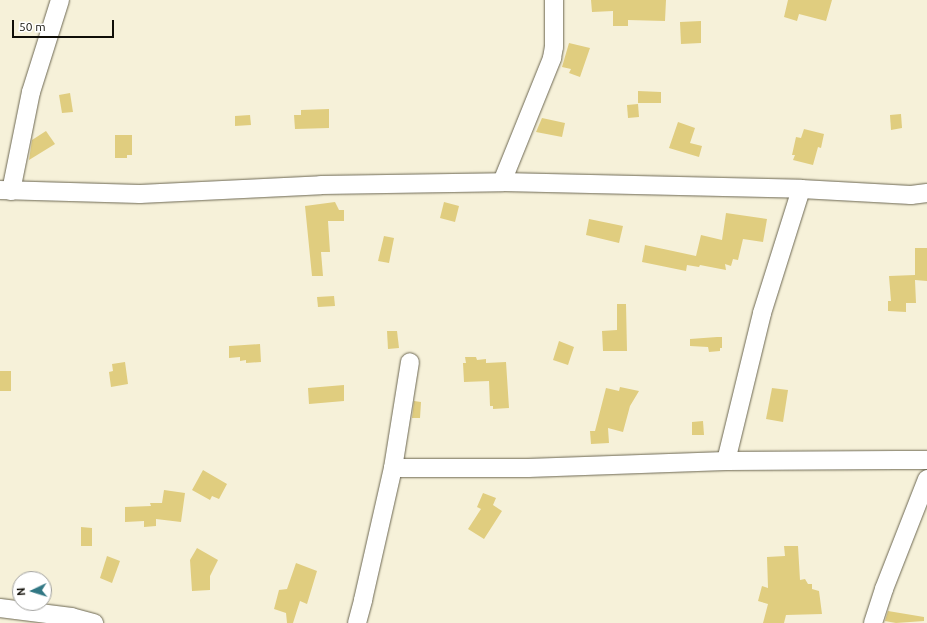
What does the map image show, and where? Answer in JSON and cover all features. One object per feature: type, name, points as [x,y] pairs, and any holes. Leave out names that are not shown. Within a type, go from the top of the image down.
[{"type":"street","points":[[60,0],[32,92],[6,190],[140,194],[320,185],[502,182],[801,189],[911,195],[927,193]]},
{"type":"street","points":[[502,182],[552,58],[554,47],[554,0]]},
{"type":"street","points":[[726,461],[762,313],[801,189]]},
{"type":"street","points":[[357,623],[393,468],[410,362]]},
{"type":"street","points":[[393,468],[528,468],[726,461],[927,460]]},
{"type":"street","points":[[873,623],[884,589],[927,480]]},
{"type":"street","points":[[0,608],[71,617],[94,623]]},
{"type":"building","points":[[591,0],[666,0],[665,21],[628,20],[628,26],[613,26],[613,11],[592,12]]},
{"type":"building","points":[[788,0],[832,0],[826,21],[799,14],[797,21],[784,17]]},
{"type":"building","points":[[701,21],[701,43],[681,44],[680,22]]},
{"type":"building","points":[[569,43],[590,48],[580,77],[569,73],[571,69],[562,67]]},
{"type":"building","points":[[638,91],[661,92],[661,103],[638,103]]},
{"type":"building","points":[[70,93],[73,112],[62,113],[59,95]]},
{"type":"building","points":[[638,104],[639,117],[628,118],[627,105]]},
{"type":"building","points":[[329,109],[329,128],[295,129],[294,115],[301,115],[301,110]]},
{"type":"building","points":[[901,114],[902,128],[891,130],[890,115]]},
{"type":"building","points":[[250,115],[251,125],[235,126],[235,116]]},
{"type":"building","points":[[542,118],[565,123],[562,137],[536,132]]},
{"type":"building","points":[[678,122],[695,128],[690,143],[702,146],[699,157],[669,148]]},
{"type":"building","points":[[804,129],[824,134],[821,148],[818,147],[813,165],[793,160],[795,155],[792,155],[796,137],[801,138]]},
{"type":"building","points":[[46,131],[55,144],[29,160],[32,140]]},
{"type":"building","points":[[115,135],[132,135],[132,155],[127,155],[127,158],[115,158]]},
{"type":"building","points":[[335,202],[339,210],[344,210],[344,221],[328,221],[330,252],[321,252],[323,276],[312,276],[305,206]]},
{"type":"building","points":[[444,202],[459,206],[455,222],[440,218]]},
{"type":"building","points":[[726,213],[767,219],[763,242],[743,239],[738,260],[733,259],[731,266],[725,264],[726,270],[700,265],[699,267],[687,265],[686,271],[642,262],[645,245],[696,256],[701,235],[722,240]]},
{"type":"building","points":[[589,219],[623,226],[619,243],[586,235]]},
{"type":"building","points":[[384,236],[394,238],[389,263],[378,261]]},
{"type":"building","points":[[915,248],[927,248],[927,281],[915,280],[916,303],[906,303],[906,312],[888,311],[888,301],[891,301],[889,276],[915,275]]},
{"type":"building","points":[[334,296],[335,306],[318,307],[317,297]]},
{"type":"building","points":[[617,304],[626,304],[627,351],[603,351],[602,331],[617,330]]},
{"type":"building","points":[[387,331],[397,331],[399,348],[388,349]]},
{"type":"building","points":[[722,337],[722,348],[720,348],[720,351],[709,352],[708,347],[690,346],[690,339]]},
{"type":"building","points":[[559,341],[574,347],[568,365],[553,360]]},
{"type":"building","points":[[260,344],[261,362],[246,363],[246,360],[240,361],[240,357],[229,358],[229,346]]},
{"type":"building","points":[[465,357],[476,357],[477,360],[486,359],[486,363],[506,362],[509,408],[493,409],[493,406],[490,406],[489,381],[464,382],[463,363],[466,363]]},
{"type":"building","points":[[125,362],[128,384],[111,387],[109,372],[113,371],[112,364]]},
{"type":"building","points":[[0,371],[11,371],[11,391],[0,391]]},
{"type":"building","points":[[344,385],[344,401],[309,404],[308,388]]},
{"type":"building","points":[[620,387],[639,391],[630,406],[623,432],[608,428],[609,443],[591,444],[590,431],[595,431],[606,388],[619,391]]},
{"type":"building","points":[[772,388],[788,390],[783,422],[766,419]]},
{"type":"building","points":[[414,401],[421,402],[420,418],[412,418]]},
{"type":"building","points":[[703,421],[704,435],[692,435],[692,422]]},
{"type":"building","points":[[203,470],[227,484],[219,499],[212,496],[210,500],[192,490]]},
{"type":"building","points":[[164,490],[185,493],[181,522],[156,519],[156,526],[144,527],[144,521],[125,522],[125,507],[151,506],[150,503],[162,503]]},
{"type":"building","points":[[483,493],[496,498],[493,505],[502,511],[484,539],[468,529],[481,509],[477,507]]},
{"type":"building","points":[[81,527],[92,528],[92,546],[81,546]]},
{"type":"building","points":[[784,546],[798,546],[800,580],[805,579],[808,584],[812,584],[812,589],[819,591],[822,614],[786,615],[784,623],[763,623],[768,604],[758,601],[762,586],[768,588],[767,557],[785,556]]},
{"type":"building","points":[[197,548],[218,560],[210,576],[210,590],[192,591],[190,560]]},
{"type":"building","points":[[107,556],[120,561],[112,583],[100,578]]},
{"type":"building","points":[[296,563],[317,571],[307,604],[300,601],[293,623],[287,623],[286,613],[274,609],[279,590],[287,589]]},
{"type":"building","points":[[888,611],[924,617],[924,621],[896,623],[885,621]]}]
